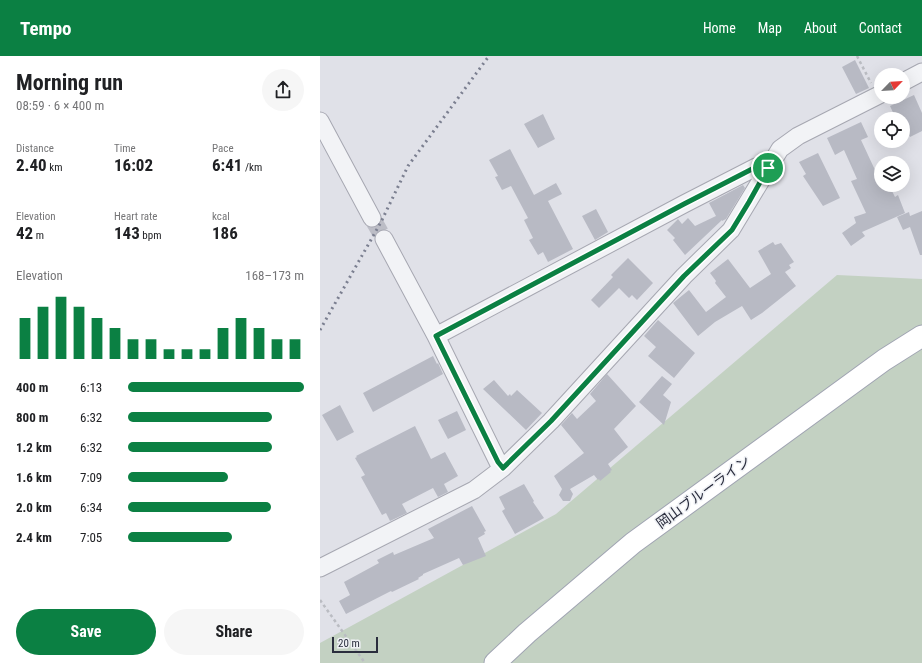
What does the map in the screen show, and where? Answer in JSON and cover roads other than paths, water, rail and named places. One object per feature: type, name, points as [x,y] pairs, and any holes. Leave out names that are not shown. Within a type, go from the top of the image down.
[{"type":"main road","name":"岡山ブルーライン","points":[[495,663],[633,543],[884,360],[922,336]]},
{"type":"street","points":[[910,78],[922,72]]},
{"type":"street","points":[[320,568],[474,490],[503,468],[551,421],[684,276],[732,230],[780,149],[792,140],[874,98]]},
{"type":"street","points":[[320,121],[372,218]]},
{"type":"street","points":[[436,336],[756,167],[768,168]]},
{"type":"street","points":[[384,239],[436,336],[498,462],[503,468]]},
{"type":"tunnel","points":[[372,218],[384,239]]},
{"type":"railway","points":[[320,330],[381,222],[408,166],[489,56]]}]
